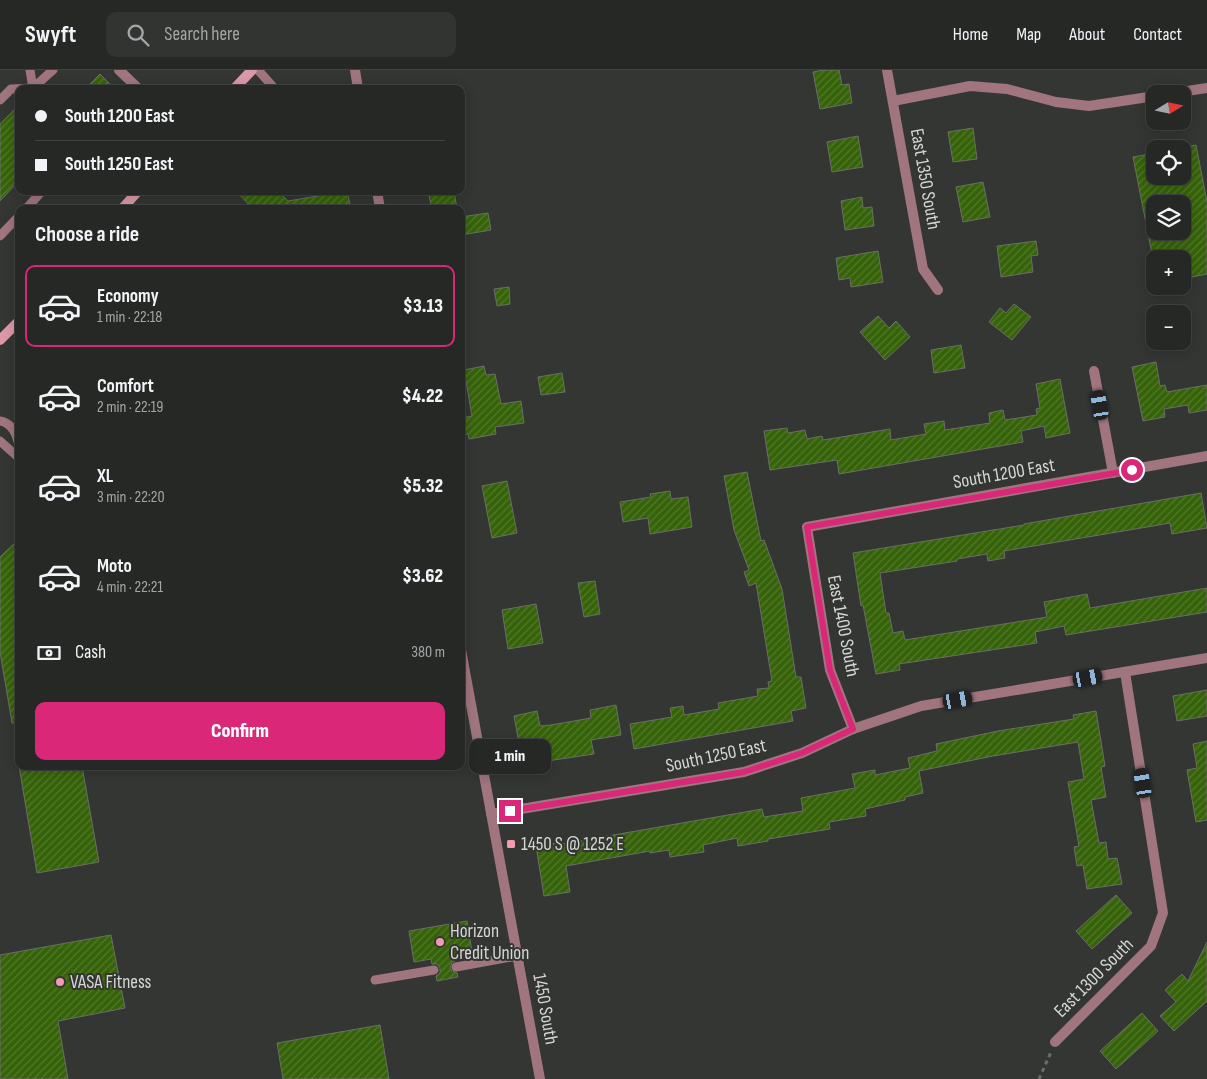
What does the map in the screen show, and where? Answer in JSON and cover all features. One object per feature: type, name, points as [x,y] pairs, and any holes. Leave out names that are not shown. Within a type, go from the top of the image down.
[{"type":"main road","points":[[238,85],[252,70]]},
{"type":"main road","points":[[0,340],[15,324]]},
{"type":"street","points":[[119,70],[135,85]]},
{"type":"street","points":[[355,70],[357,85]]},
{"type":"street","name":"East 1350 South","points":[[887,70],[923,269],[938,290]]},
{"type":"street","points":[[893,101],[970,86],[1007,89],[1056,102],[1089,106],[1146,97]]},
{"type":"street","points":[[1191,90],[1207,88]]},
{"type":"street","points":[[1094,371],[1113,473]]},
{"type":"street","name":"South 1200 East","points":[[807,527],[1207,456]]},
{"type":"street","name":"East 1400 South","points":[[807,527],[830,670],[853,729]]},
{"type":"street","name":"South 1250 East","points":[[491,814],[744,772],[802,753],[853,729],[921,706],[1207,658]]},
{"type":"street","name":"1450 South","points":[[465,672],[540,1079]]},
{"type":"street","name":"East 1300 South","points":[[1055,1042],[1151,946],[1163,913],[1125,672]]},
{"type":"lane","points":[[30,70],[32,85]]},
{"type":"lane","points":[[36,85],[53,70]]},
{"type":"lane","points":[[258,70],[271,85]]},
{"type":"lane","points":[[0,100],[11,89],[15,89]]},
{"type":"lane","points":[[30,205],[38,195]]},
{"type":"lane","points":[[0,236],[15,220]]},
{"type":"lane","points":[[0,421],[6,422],[15,432]]},
{"type":"lane","points":[[0,441],[15,454]]},
{"type":"lane","points":[[456,966],[517,956]]},
{"type":"lane","points":[[375,980],[434,970]]},
{"type":"path","points":[[1039,1079],[1055,1042]]},
{"type":"building","points":[[839,70],[842,85],[849,84],[852,103],[820,109],[813,72]]},
{"type":"building","points":[[100,74],[111,85],[89,85]]},
{"type":"building","points":[[15,109],[15,185],[0,201],[0,124]]},
{"type":"building","points":[[973,128],[977,159],[953,162],[948,132]]},
{"type":"building","points":[[858,136],[863,167],[832,172],[827,142]]},
{"type":"building","points":[[1196,145],[1207,202],[1207,274],[1191,277],[1191,250],[1151,250],[1149,240],[1191,240],[1191,195],[1146,195],[1146,223],[1133,157],[1146,155],[1146,185],[1191,185],[1191,146]]},
{"type":"building","points":[[983,182],[990,217],[963,222],[956,187]]},
{"type":"building","points":[[240,195],[282,195],[288,201],[323,195],[348,195],[350,205],[249,205]]},
{"type":"building","points":[[429,195],[455,195],[456,205],[431,205]]},
{"type":"building","points":[[862,197],[863,208],[872,207],[874,226],[845,230],[841,201]]},
{"type":"building","points":[[488,213],[491,230],[465,234],[465,216]]},
{"type":"building","points":[[1036,241],[1038,255],[1031,256],[1033,272],[1001,277],[997,246]]},
{"type":"building","points":[[878,251],[883,282],[851,287],[850,278],[839,280],[836,258]]},
{"type":"building","points":[[509,287],[510,304],[497,306],[494,289]]},
{"type":"building","points":[[1014,304],[1031,317],[1012,340],[989,322],[1000,308],[1006,313]]},
{"type":"building","points":[[878,316],[889,328],[896,321],[910,337],[885,360],[860,332]]},
{"type":"building","points":[[961,345],[965,368],[934,373],[931,350]]},
{"type":"building","points":[[1156,362],[1160,386],[1165,385],[1167,392],[1207,385],[1207,410],[1189,413],[1188,405],[1164,409],[1165,417],[1143,421],[1132,367]]},
{"type":"building","points":[[484,366],[486,375],[495,374],[501,404],[521,401],[524,423],[495,427],[496,434],[469,439],[468,434],[465,434],[465,417],[472,416],[465,370]]},
{"type":"building","points":[[562,373],[565,392],[541,395],[538,377]]},
{"type":"building","points":[[1060,379],[1070,433],[1046,438],[1044,426],[1021,431],[1023,442],[839,474],[837,460],[770,470],[764,431],[787,428],[788,433],[805,430],[807,439],[822,436],[823,440],[890,429],[891,440],[926,434],[924,424],[944,421],[945,430],[990,423],[989,413],[1003,410],[1005,420],[1037,415],[1036,409],[1040,408],[1036,384]]},
{"type":"building","points":[[747,472],[761,541],[764,540],[782,589],[796,677],[801,677],[806,708],[791,711],[793,721],[634,749],[630,724],[672,717],[670,708],[683,706],[684,715],[719,709],[718,703],[758,696],[757,689],[769,688],[768,682],[772,681],[756,583],[749,586],[744,572],[749,570],[734,530],[724,476]]},
{"type":"building","points":[[507,481],[517,533],[492,538],[482,486]]},
{"type":"building","points":[[670,491],[671,499],[688,497],[692,527],[650,534],[648,518],[623,522],[620,502],[651,497],[650,494]]},
{"type":"building","points":[[1201,493],[1207,528],[1172,534],[1170,523],[1004,551],[1005,558],[988,561],[987,554],[957,559],[957,561],[880,573],[886,613],[889,613],[893,633],[903,631],[905,640],[1047,617],[1044,602],[1087,594],[1090,608],[1207,588],[1207,612],[1066,635],[1064,626],[1035,632],[1037,643],[899,664],[900,670],[876,674],[863,605],[861,606],[853,553]]},
{"type":"building","points":[[15,543],[15,723],[12,723],[0,652],[0,557]]},
{"type":"building","points":[[595,581],[600,614],[584,617],[578,583]]},
{"type":"building","points":[[536,604],[543,643],[508,649],[502,610]]},
{"type":"building","points":[[1207,690],[1207,716],[1177,721],[1173,696]]},
{"type":"building","points":[[616,705],[621,735],[591,740],[594,754],[547,761],[547,766],[524,770],[514,716],[537,711],[540,726],[551,725],[591,718],[590,710]]},
{"type":"building","points":[[1096,711],[1105,766],[1101,767],[1106,797],[1091,800],[1099,843],[1106,842],[1108,859],[1117,858],[1122,884],[1087,889],[1083,865],[1077,866],[1074,847],[1079,846],[1068,782],[1084,779],[1078,742],[919,771],[923,793],[905,797],[905,800],[865,809],[866,816],[829,822],[830,829],[738,846],[737,838],[703,845],[704,852],[670,857],[669,850],[650,853],[650,851],[566,866],[570,892],[544,896],[536,846],[562,842],[562,844],[762,809],[764,817],[803,811],[801,798],[855,788],[852,774],[875,770],[875,775],[910,768],[908,758],[937,751],[936,744],[998,731],[1074,719],[1073,715]]},
{"type":"building","points":[[1207,741],[1207,820],[1196,822],[1187,770],[1197,768],[1193,744]]},
{"type":"building","points":[[20,770],[83,770],[99,862],[37,873]]},
{"type":"building","points":[[1116,895],[1132,913],[1092,949],[1076,931]]},
{"type":"building","name":"Horizon Credit Union","points":[[467,921],[472,952],[454,955],[455,961],[450,968],[457,973],[458,977],[437,981],[436,976],[440,973],[440,968],[437,964],[432,964],[431,959],[414,962],[409,931]]},
{"type":"building","name":"VASA Fitness","points":[[111,935],[125,1008],[58,1021],[68,1079],[0,1079],[0,955]]},
{"type":"building","points":[[1207,942],[1207,1001],[1174,1031],[1160,1016],[1176,1002],[1165,990],[1182,974],[1188,981]]},
{"type":"building","points":[[1142,1013],[1158,1031],[1116,1069],[1100,1051]]},
{"type":"building","points":[[380,1025],[389,1079],[283,1079],[277,1043]]},
{"type":"place","name":"1450 S @ 1252 E","points":[[511,844]]},
{"type":"place","name":"Horizon Credit Union","points":[[440,942]]},
{"type":"place","name":"VASA Fitness","points":[[60,982]]},
{"type":"route","points":[[510,811],[744,772],[802,753],[853,729],[830,670],[807,527],[1132,470]]}]
